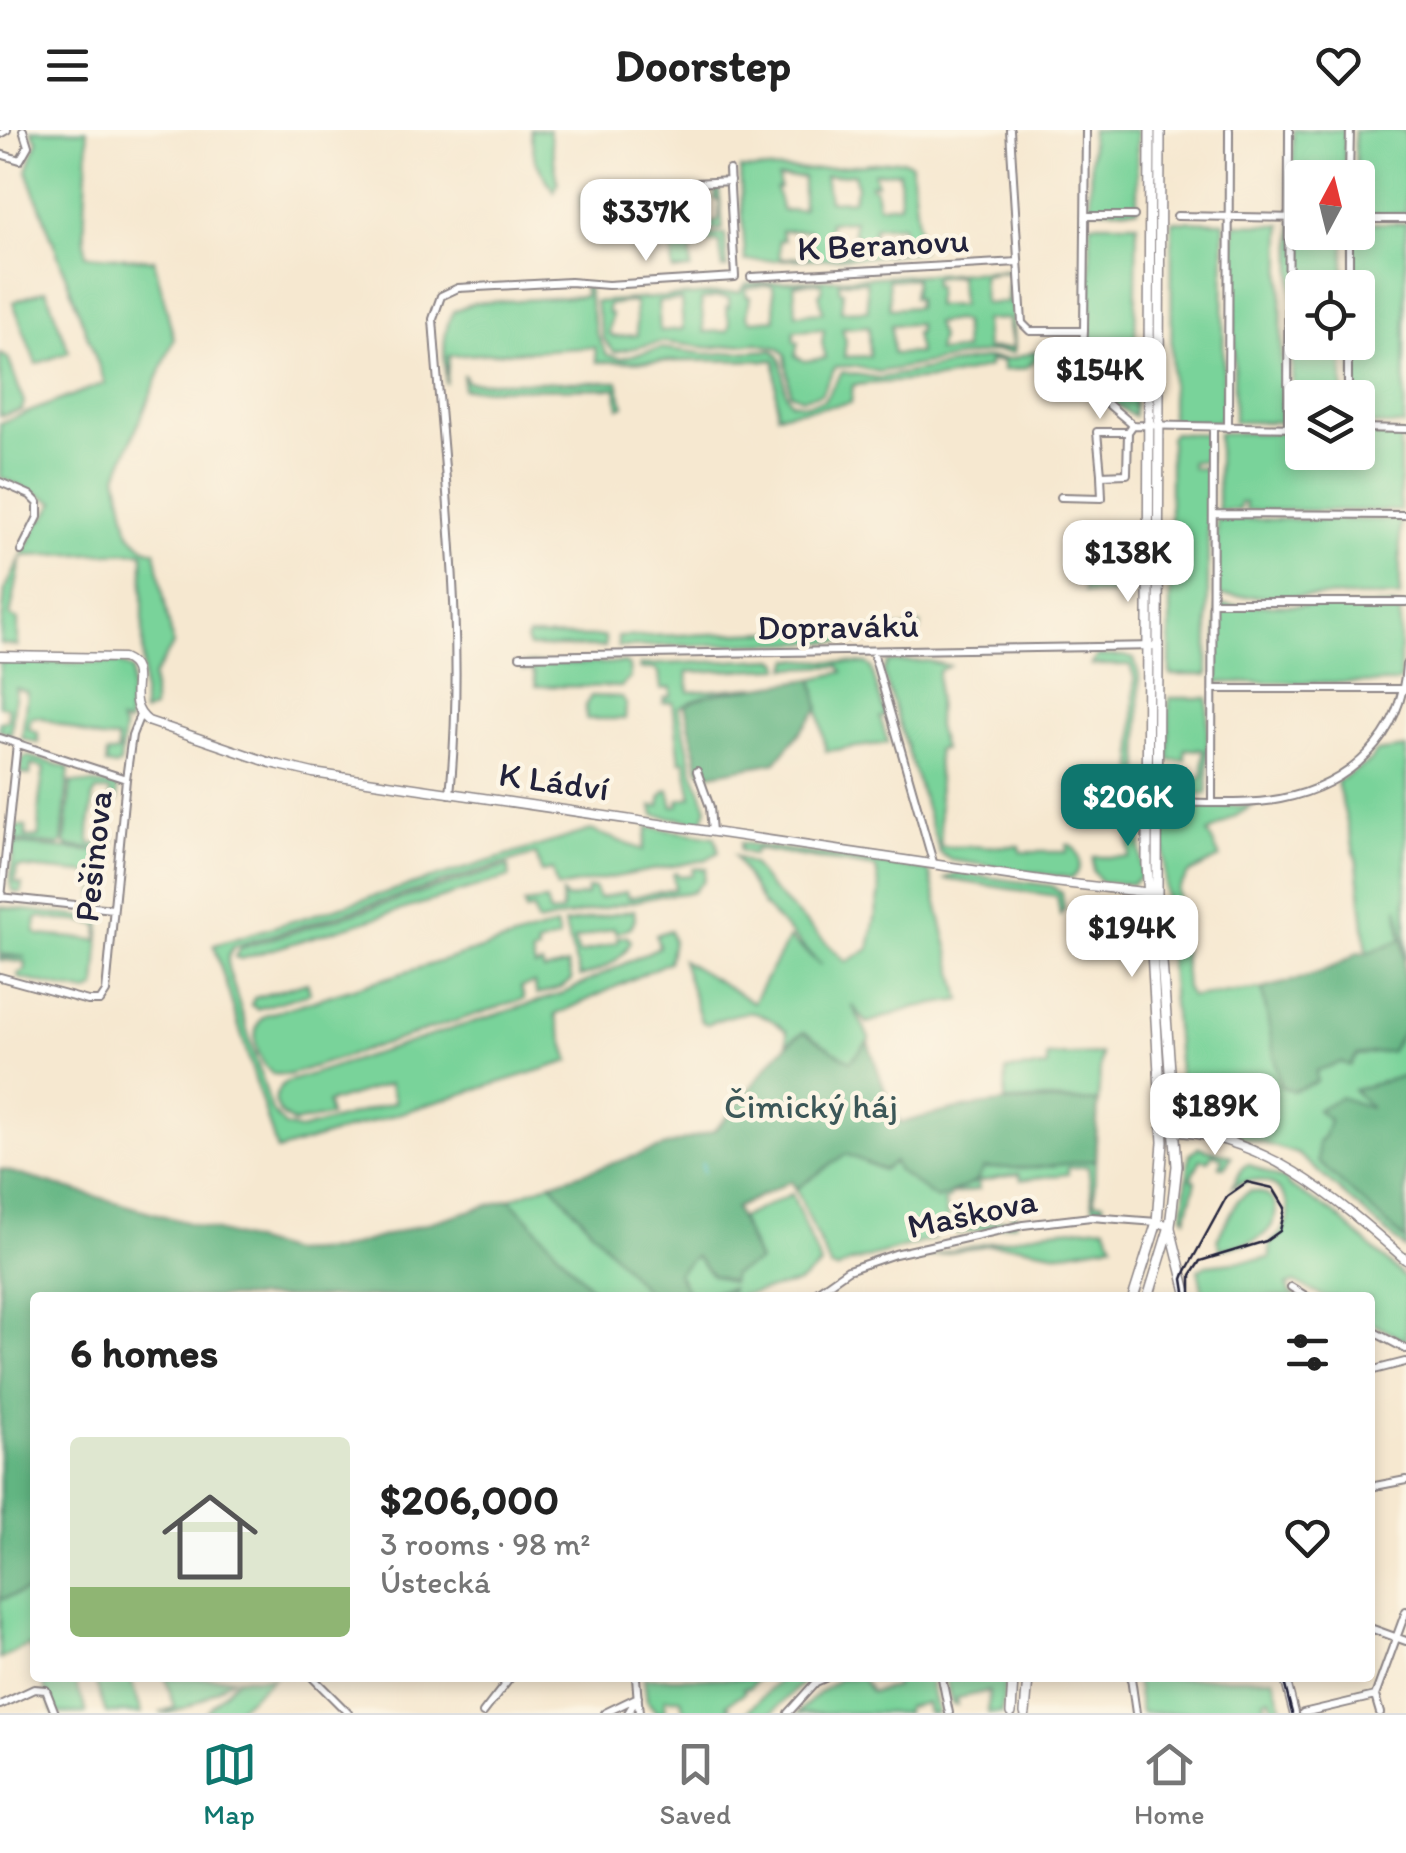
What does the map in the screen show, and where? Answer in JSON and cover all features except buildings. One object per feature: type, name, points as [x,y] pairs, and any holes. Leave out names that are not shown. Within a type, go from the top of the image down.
[{"type":"main road","points":[[1135,1292],[1157,1222],[1163,1131],[1152,893],[1150,130]]},
{"type":"main road","points":[[1153,426],[1160,130]]},
{"type":"main road","points":[[1150,1292],[1170,1226],[1176,1179],[1176,1131],[1152,893],[1157,802],[1153,646]]},
{"type":"main road","points":[[1013,1682],[1011,1709],[1028,1710],[1028,1682]]},
{"type":"street","points":[[0,134],[6,130]]},
{"type":"street","points":[[0,154],[20,160],[28,146],[23,130]]},
{"type":"street","points":[[1010,130],[1022,323],[1030,331],[1084,331]]},
{"type":"street","points":[[1086,130],[1080,376],[1130,428]]},
{"type":"street","points":[[1228,428],[1229,130]]},
{"type":"street","points":[[1288,130],[1288,160]]},
{"type":"street","points":[[1349,160],[1350,130]]},
{"type":"street","points":[[450,794],[458,696],[457,631],[434,311],[440,296],[458,288],[735,278],[729,170]]},
{"type":"street","points":[[626,187],[730,181]]},
{"type":"street","points":[[1086,216],[1134,216]]},
{"type":"street","points":[[1176,216],[1285,218]]},
{"type":"street","points":[[1375,219],[1406,219]]},
{"type":"street","points":[[1288,250],[1288,380]]},
{"type":"street","name":"K Beranovu","points":[[751,276],[1018,262]]},
{"type":"street","points":[[1061,497],[1102,498],[1097,432],[1153,426],[1285,428]]},
{"type":"street","points":[[1212,801],[1214,427]]},
{"type":"street","points":[[1101,475],[1127,474],[1130,428]]},
{"type":"street","points":[[1375,428],[1406,429]]},
{"type":"street","points":[[0,482],[30,495],[38,503],[38,517],[21,551]]},
{"type":"street","points":[[1213,514],[1406,516]]},
{"type":"street","points":[[1213,602],[1406,602]]},
{"type":"street","name":"Dopraváků","points":[[520,656],[1153,646]]},
{"type":"street","points":[[873,652],[933,862]]},
{"type":"street","points":[[0,656],[123,658],[137,668],[134,700],[140,715]]},
{"type":"street","points":[[1157,802],[1277,800],[1328,782],[1376,746],[1401,706],[1406,666]]},
{"type":"street","points":[[1213,689],[1404,688]]},
{"type":"street","name":"K Ládví","points":[[140,715],[164,728],[313,773],[1152,893]]},
{"type":"street","name":"Pešinova","points":[[0,977],[88,1001],[100,1001],[106,992],[126,779],[132,735],[140,715]]},
{"type":"street","points":[[0,738],[126,779]]},
{"type":"street","points":[[17,744],[0,898],[112,909]]},
{"type":"street","points":[[697,771],[710,807],[712,832]]},
{"type":"street","points":[[1163,1131],[1242,1146],[1282,1164],[1333,1197],[1406,1260]]},
{"type":"street","name":"Maškova","points":[[817,1292],[848,1270],[895,1254],[1004,1230],[1091,1218],[1157,1222]]},
{"type":"street","points":[[1157,1222],[1170,1226],[1186,1292]]},
{"type":"street","points":[[1291,1287],[1299,1292]]},
{"type":"street","points":[[1375,1333],[1406,1349]]},
{"type":"street","points":[[1375,1370],[1406,1363]]},
{"type":"street","points":[[1375,1486],[1406,1480]]},
{"type":"street","points":[[1380,1713],[1375,1696],[1406,1611]]},
{"type":"street","points":[[1375,1630],[1406,1642]]},
{"type":"street","points":[[317,1682],[348,1713]]},
{"type":"street","points":[[483,1713],[507,1682]]},
{"type":"street","points":[[636,1682],[639,1713]]},
{"type":"street","points":[[788,1713],[816,1682]]},
{"type":"street","points":[[943,1682],[949,1713]]},
{"type":"street","points":[[1131,1682],[1136,1713]]},
{"type":"street","points":[[1286,1682],[1294,1713]]},
{"type":"street","points":[[0,1704],[34,1689],[46,1690],[54,1713]]},
{"type":"street","points":[[1303,1713],[1375,1696]]},
{"type":"street","points":[[605,1713],[638,1697]]},
{"type":"street","points":[[628,1713],[638,1697]]},
{"type":"green space","points":[[31,130],[87,130],[86,255],[154,260],[174,339],[117,475],[129,533],[145,548],[155,551],[173,645],[153,677],[153,709],[143,713],[143,552],[22,556],[41,518],[55,502],[0,477],[0,423],[105,383],[27,171],[37,140]]},
{"type":"green space","points":[[530,130],[549,130],[558,183],[554,192],[535,160]]},
{"type":"green space","points":[[1091,130],[1137,130],[1137,209],[1090,209]]},
{"type":"green space","points":[[1293,130],[1345,130],[1344,160],[1293,160]]},
{"type":"green space","points":[[1354,130],[1406,130],[1406,214],[1375,214],[1375,160],[1355,160]]},
{"type":"green space","points":[[902,160],[911,164],[921,251],[745,261],[740,169],[809,170]],"holes":[[[899,172],[900,204],[878,206],[875,189],[871,187],[877,184],[874,173]],[[854,174],[857,187],[853,200],[829,201],[825,176]],[[803,177],[803,209],[782,211],[776,189],[780,188],[778,178]],[[854,221],[853,232],[858,237],[854,253],[832,255],[829,222]],[[902,225],[902,251],[878,252],[872,240],[874,227]],[[810,230],[809,256],[780,259],[779,240],[784,240],[781,231]]]},
{"type":"green space","points":[[719,188],[723,229],[664,227],[594,237],[583,230],[581,196]],"holes":[[[716,189],[715,199],[720,200],[716,222],[695,223],[691,190]],[[669,191],[670,218],[640,219],[639,193]],[[622,194],[624,227],[597,229],[595,196]]]},
{"type":"green space","points":[[1172,221],[1224,222],[1223,414],[1217,422],[1171,421]]},
{"type":"green space","points":[[1090,223],[1137,223],[1134,417],[1097,390],[1091,380]]},
{"type":"green space","points":[[1375,223],[1406,223],[1404,425],[1375,425],[1375,380],[1352,380],[1353,360],[1375,360],[1375,270],[1355,270],[1354,250],[1375,250]]},
{"type":"green space","points":[[1234,224],[1282,225],[1281,422],[1234,422]]},
{"type":"green space","points":[[671,232],[725,234],[727,268],[723,269],[719,242],[691,243],[691,269],[673,271]]},
{"type":"green space","points":[[1293,250],[1344,250],[1344,270],[1293,270]]},
{"type":"green space","points":[[1007,270],[1010,273],[1014,353],[995,351],[879,372],[853,366],[835,367],[821,394],[802,398],[790,393],[785,354],[778,348],[756,343],[710,348],[663,342],[614,352],[603,338],[595,302],[740,292],[746,284]],"holes":[[[1009,273],[1007,302],[984,304],[982,275]],[[959,276],[961,305],[935,306],[937,286],[933,286],[933,278]],[[915,278],[913,298],[917,298],[917,307],[890,309],[888,280]],[[866,281],[868,310],[841,311],[839,282]],[[822,284],[819,293],[823,312],[796,314],[794,285]],[[773,286],[775,319],[751,321],[747,316],[750,297],[746,296],[746,288]],[[729,298],[727,331],[704,332],[701,300]],[[681,300],[683,329],[660,331],[658,302]],[[635,303],[637,335],[613,337],[609,333],[612,314],[608,313],[608,305]],[[1008,319],[1013,348],[986,349],[984,320]],[[963,322],[964,350],[937,352],[940,337],[935,323]],[[918,324],[915,333],[919,353],[893,354],[891,325]],[[869,326],[870,356],[844,357],[846,341],[842,328]],[[824,329],[826,358],[804,361],[795,356],[798,342],[794,342],[794,331]]]},
{"type":"green space","points":[[583,286],[587,287],[596,332],[607,355],[621,358],[662,348],[707,354],[772,350],[781,361],[791,402],[824,400],[842,372],[879,378],[987,358],[1012,359],[1037,351],[1034,362],[1021,369],[1003,370],[1003,361],[989,361],[989,367],[945,378],[853,385],[851,403],[777,414],[775,360],[597,362],[595,347],[449,356],[446,384],[445,337],[454,311],[473,303],[585,296]]},
{"type":"green space","points":[[46,290],[69,352],[36,364],[13,302]]},
{"type":"green space","points":[[0,354],[8,358],[24,402],[22,410],[0,416]]},
{"type":"green space","points":[[1292,360],[1343,360],[1343,380],[1292,380]]},
{"type":"green space","points":[[463,374],[467,382],[618,382],[624,406],[619,408],[616,388],[463,389]]},
{"type":"green space","points":[[1173,433],[1208,434],[1208,461],[1191,462],[1192,468],[1208,468],[1208,675],[1170,675]]},
{"type":"green space","points":[[1218,433],[1285,433],[1285,470],[1375,470],[1375,434],[1400,434],[1400,511],[1245,510],[1245,503],[1240,503],[1239,510],[1218,510]]},
{"type":"green space","points":[[1217,519],[1400,520],[1400,597],[1217,596]]},
{"type":"green space","points":[[1084,539],[1133,539],[1133,594],[1084,593]]},
{"type":"green space","points":[[22,556],[10,616],[18,620],[18,646],[0,644],[5,590]]},
{"type":"green space","points":[[1217,605],[1400,606],[1400,680],[1217,682]]},
{"type":"green space","points":[[921,625],[920,631],[909,640],[618,647],[618,637],[808,631],[829,634]]},
{"type":"green space","points":[[528,636],[605,637],[605,647],[529,647]]},
{"type":"green space","points":[[1097,656],[1134,659],[1139,675],[1141,870],[1132,884],[1101,882],[1093,871],[1093,857],[1129,857],[1134,784],[1134,677],[1130,665],[1091,665]]},
{"type":"green space","points":[[775,659],[781,668],[687,672],[689,692],[754,687],[707,695],[679,707],[693,770],[707,808],[702,822],[654,815],[652,806],[660,806],[666,791],[669,790],[673,807],[679,805],[678,800],[692,797],[685,761],[680,761],[673,702],[663,703],[664,698],[671,697],[671,688],[661,689],[659,673],[639,669],[640,665]]},
{"type":"green space","points":[[791,659],[871,667],[888,743],[826,751],[813,679],[843,672],[839,666],[787,668]]},
{"type":"green space","points":[[928,661],[949,666],[939,671],[938,676],[937,726],[943,749],[937,749],[941,847],[1020,846],[1021,852],[1067,852],[1067,845],[1071,845],[1079,862],[1072,878],[951,860],[940,853],[883,672],[888,662]]},
{"type":"green space","points":[[0,662],[119,663],[132,670],[128,724],[120,722],[124,729],[120,764],[106,765],[107,754],[118,752],[117,739],[100,739],[40,717],[31,717],[29,729],[38,733],[38,743],[22,738],[27,692],[16,688],[11,734],[0,730],[0,722],[8,720],[8,707],[0,706]]},
{"type":"green space","points":[[625,663],[630,678],[621,687],[536,686],[533,670],[523,670],[525,664]]},
{"type":"green space","points":[[813,679],[819,708],[776,762],[706,775],[699,769],[685,705],[707,695]]},
{"type":"green space","points":[[591,696],[621,697],[626,704],[625,719],[586,719],[586,704]]},
{"type":"green space","points":[[1169,698],[1208,698],[1207,794],[1184,794],[1184,778],[1203,778],[1203,750],[1185,749],[1185,760],[1169,760]]},
{"type":"green space","points":[[1406,748],[1406,959],[1398,907],[1401,940],[1367,953],[1357,863],[1337,782],[1370,761],[1375,752]]},
{"type":"green space","points":[[27,756],[69,768],[59,845],[14,841],[16,826],[26,827],[26,838],[39,837],[44,768],[31,765],[30,775],[21,774],[22,760]]},
{"type":"green space","points":[[71,782],[117,786],[117,801],[110,800],[110,791],[96,791],[89,833],[90,844],[103,844],[104,835],[114,836],[112,851],[65,843]]},
{"type":"green space","points":[[1252,806],[1208,833],[1220,858],[1189,873],[1178,890],[1186,988],[1191,997],[1262,989],[1281,1086],[1293,1090],[1317,1082],[1315,1071],[1357,1055],[1390,1051],[1406,1027],[1406,1075],[1354,1091],[1375,1109],[1340,1098],[1329,1120],[1319,1162],[1406,1241],[1406,1249],[1298,1154],[1193,1121],[1197,1108],[1182,1106],[1166,924],[1163,808]]},
{"type":"green space","points":[[648,827],[715,837],[719,852],[705,860],[557,888],[552,870],[541,872],[536,854],[233,947],[228,968],[272,1111],[285,1126],[300,1130],[395,1102],[389,1084],[327,1103],[330,1116],[294,1123],[282,1115],[276,1104],[277,1093],[286,1082],[564,993],[659,947],[656,935],[670,930],[673,941],[669,962],[555,1015],[570,1061],[277,1151],[214,945],[591,830],[643,850]]},
{"type":"green space","points":[[741,843],[929,871],[961,1000],[916,1007],[867,1023],[852,1005],[870,1039],[850,1062],[804,1032],[787,1043],[787,1032],[758,1014],[740,1013],[707,1024],[701,1021],[682,960],[753,1002],[789,938],[821,965],[763,905],[735,856],[752,864],[770,888],[846,962],[869,949],[880,892],[876,868],[755,849],[753,855],[740,850]]},
{"type":"green space","points":[[14,844],[112,853],[107,896],[95,900],[96,890],[103,891],[104,875],[17,867],[15,883],[22,884],[21,893],[14,892],[10,884]]},
{"type":"green space","points":[[508,866],[510,877],[241,959],[235,957],[240,948]]},
{"type":"green space","points":[[706,868],[703,881],[693,892],[537,923],[533,909],[526,911],[524,904],[546,901],[550,914],[562,912],[562,894],[567,899],[587,895],[587,889],[594,888],[599,898],[626,892],[628,898],[675,889],[673,874],[692,875],[693,869]]},
{"type":"green space","points":[[956,873],[1051,886],[1062,893],[1064,909],[1060,915],[1057,896],[946,879]]},
{"type":"green space","points":[[0,907],[101,919],[96,988],[87,993],[19,978],[26,962],[0,957],[26,957],[0,954]],"holes":[[[36,919],[95,924],[99,926],[98,940],[35,932]]]},
{"type":"green space","points":[[634,910],[631,927],[574,940],[579,954],[618,942],[617,937],[627,936],[631,941],[610,965],[580,977],[564,924]]},
{"type":"green space","points":[[556,926],[559,938],[537,945],[538,952],[532,954],[535,967],[542,965],[544,971],[567,965],[572,980],[560,988],[537,995],[534,983],[521,987],[524,999],[288,1075],[273,1074],[258,1053],[255,1036],[266,1015]]},
{"type":"green space","points":[[1403,939],[1406,1027],[1391,1051],[1357,1055],[1350,1066],[1341,1062],[1316,1071],[1317,1082],[1293,1091],[1280,1086],[1262,989],[1312,975],[1358,952],[1368,953]]},
{"type":"green space","points":[[307,982],[310,993],[257,1009],[251,1005],[254,998]]},
{"type":"green space","name":"Čimický háj","points":[[804,1032],[850,1061],[868,1042],[901,1123],[999,1103],[1098,1102],[1095,1160],[1033,1168],[984,1168],[976,1182],[937,1199],[897,1170],[894,1162],[883,1170],[846,1154],[796,1189],[791,1181],[735,1208],[758,1262],[733,1274],[731,1282],[712,1275],[695,1256],[677,1273],[688,1292],[647,1292],[551,1183],[713,1131],[779,1053]]},
{"type":"green space","points":[[1101,1054],[1098,1102],[1005,1101],[1006,1070],[1047,1067],[1047,1056]]},
{"type":"green space","points":[[1406,1075],[1406,1241],[1318,1162],[1318,1142],[1329,1120],[1317,1110],[1340,1097],[1371,1108],[1354,1090]]},
{"type":"green space","points":[[1199,1147],[1232,1156],[1225,1167],[1220,1166],[1223,1159],[1213,1154],[1208,1161],[1201,1159],[1191,1178],[1196,1181],[1186,1218],[1183,1214],[1190,1154]]},
{"type":"green space","points":[[846,1153],[883,1169],[894,1161],[976,1182],[984,1168],[1033,1168],[1095,1160],[1094,1202],[1103,1202],[1103,1207],[1093,1207],[1088,1166],[1068,1168],[1068,1174],[1021,1180],[1019,1174],[978,1182],[979,1189],[949,1195],[944,1200],[949,1225],[954,1224],[956,1229],[1012,1218],[1012,1212],[1016,1214],[1016,1223],[958,1234],[945,1227],[925,1233],[934,1239],[849,1263],[837,1270],[831,1268],[796,1189]]},
{"type":"green space","points":[[1248,1164],[1286,1181],[1335,1214],[1406,1279],[1406,1341],[1375,1325],[1375,1292],[1314,1292],[1296,1283],[1287,1285],[1289,1292],[1203,1292],[1198,1270],[1206,1265],[1270,1258],[1270,1243],[1287,1219],[1287,1206],[1274,1186],[1248,1181],[1232,1187]]},
{"type":"green space","points":[[0,1169],[290,1252],[336,1250],[510,1199],[594,1292],[30,1292],[30,1590],[0,1600]]},
{"type":"green space","points":[[551,1183],[647,1292],[594,1292],[510,1199]]},
{"type":"green space","points":[[1250,1191],[1261,1192],[1273,1202],[1276,1209],[1272,1225],[1255,1240],[1220,1249],[1217,1239],[1238,1200]]},
{"type":"green space","points":[[792,1194],[821,1265],[799,1283],[757,1292],[730,1292],[730,1288],[688,1292],[677,1273],[695,1256],[712,1275],[731,1282],[732,1274],[759,1261],[740,1218]]},
{"type":"green space","points":[[1105,1226],[1113,1243],[1106,1245],[1059,1253],[987,1245],[906,1261],[1049,1230]]},
{"type":"green space","points":[[30,1590],[30,1648],[0,1659],[0,1600]]},
{"type":"green space","points":[[42,1682],[75,1682],[87,1713],[54,1713]]},
{"type":"green space","points":[[95,1682],[131,1682],[142,1713],[106,1713]]},
{"type":"green space","points":[[166,1682],[227,1682],[189,1706],[160,1713],[175,1707]]},
{"type":"green space","points":[[234,1682],[268,1682],[232,1713],[205,1713]]},
{"type":"green space","points":[[645,1682],[755,1682],[727,1704],[730,1707],[724,1713],[684,1713],[681,1699],[665,1699],[664,1713],[657,1713],[647,1701]]},
{"type":"green space","points":[[778,1682],[803,1682],[772,1713],[746,1713]]},
{"type":"green space","points":[[835,1682],[865,1682],[871,1692],[896,1687],[895,1682],[930,1682],[937,1713],[928,1713],[926,1703],[906,1707],[906,1713],[798,1713]]},
{"type":"green space","points":[[946,1682],[1005,1682],[1002,1713],[988,1713],[989,1691],[956,1698],[957,1705],[952,1704]]},
{"type":"green space","points":[[1137,1682],[1275,1682],[1283,1713],[1274,1713],[1270,1698],[1264,1700],[1267,1713],[1141,1713]]},
{"type":"waterway","points":[[702,1163],[704,1172]]},
{"type":"tram line","points":[[1185,1292],[1186,1271],[1227,1196],[1247,1182],[1273,1188],[1285,1208],[1280,1231],[1266,1241],[1200,1261],[1191,1275],[1191,1292]]},
{"type":"tram line","points":[[1284,1682],[1292,1713]]}]
